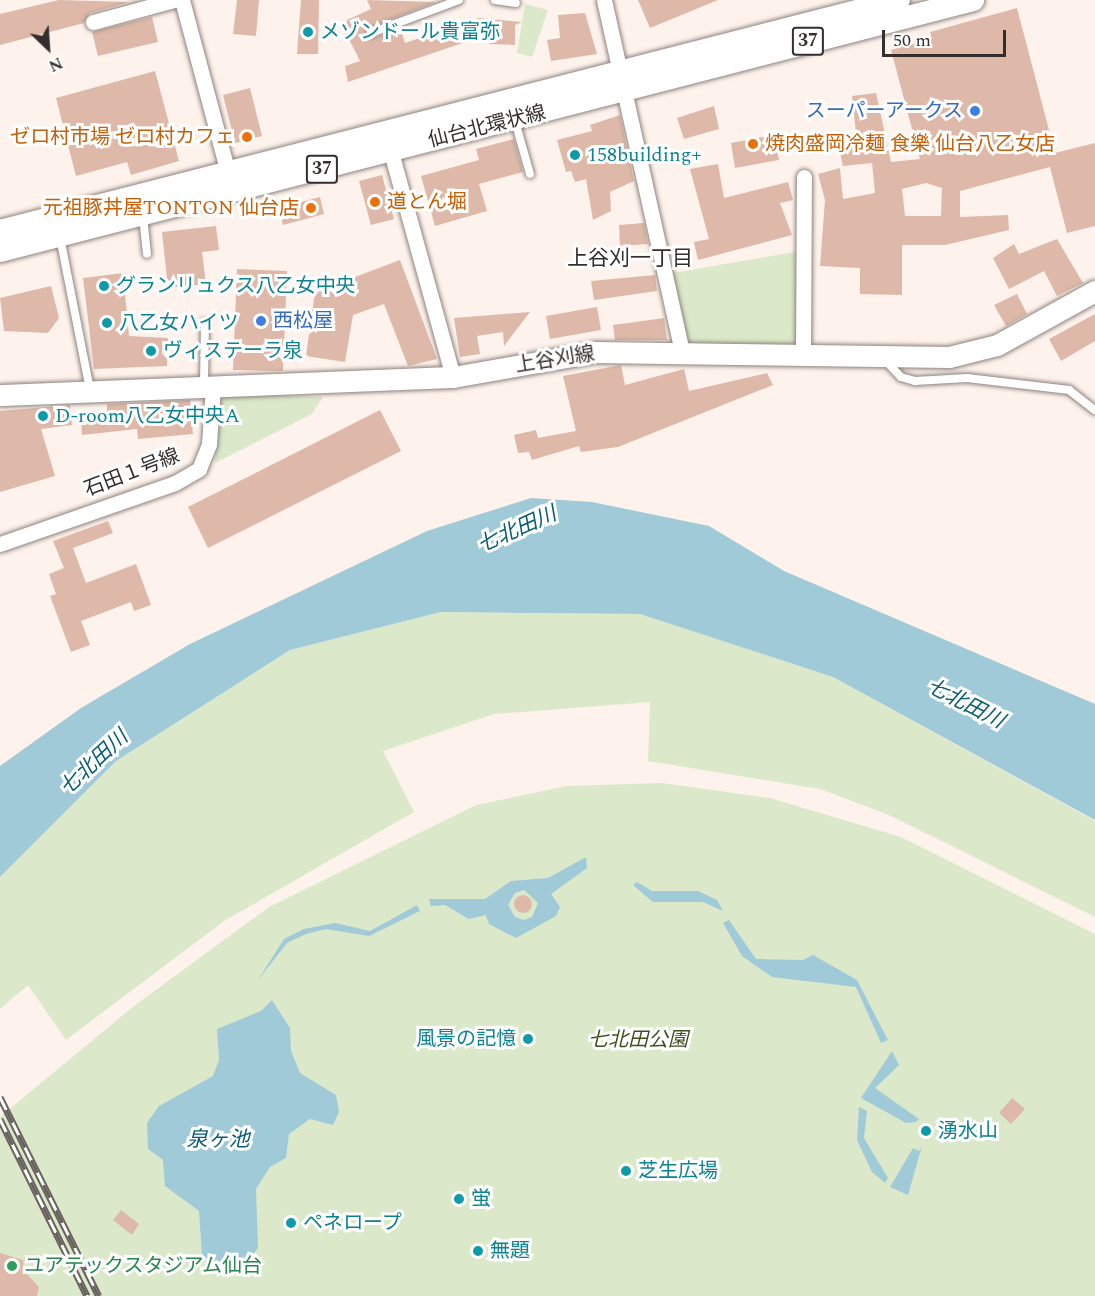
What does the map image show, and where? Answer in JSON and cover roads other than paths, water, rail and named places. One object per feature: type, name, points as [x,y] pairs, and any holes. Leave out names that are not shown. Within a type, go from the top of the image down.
[{"type":"main road","name":"仙台北環状線","points":[[0,251],[514,120],[835,12],[899,0]]},
{"type":"main road","name":"仙台北環状線","points":[[0,231],[228,173],[973,0]]},
{"type":"street","points":[[93,22],[174,0]]},
{"type":"street","points":[[182,0],[228,173]]},
{"type":"street","points":[[604,0],[683,355]]},
{"type":"street","points":[[391,152],[453,377]]},
{"type":"street","points":[[802,358],[804,177]]},
{"type":"street","name":"上谷刈線","points":[[0,395],[453,377],[595,352],[885,359],[984,351],[1095,291]]},
{"type":"street","name":"石田１号線","points":[[0,544],[174,483],[199,469],[209,444],[209,387]]},
{"type":"lane","points":[[371,33],[459,0]]},
{"type":"lane","points":[[495,0],[516,3]]},
{"type":"lane","points":[[514,120],[530,174]]},
{"type":"lane","points":[[143,215],[147,254]]},
{"type":"lane","points":[[60,236],[90,392]]},
{"type":"lane","points":[[205,323],[209,387]]},
{"type":"lane","points":[[885,359],[900,377],[915,381],[968,378],[1069,390],[1095,410]]},
{"type":"water","name":"七北田川","points":[[531,498],[592,502],[709,526],[784,571],[1095,704],[1095,820],[833,677],[640,614],[441,612],[290,650],[116,761],[0,877],[0,766],[81,708],[190,644],[427,531]]},
{"type":"water","points":[[586,857],[587,868],[551,894],[560,907],[556,916],[516,938],[489,924],[486,915],[469,919],[445,905],[431,906],[429,899],[485,899],[511,881],[548,878]],"holes":[[[524,890],[538,903],[532,917],[524,920],[515,917],[508,905],[515,893]]]},
{"type":"water","points":[[637,882],[652,891],[698,891],[717,900],[723,911],[703,902],[653,902],[633,885]]},
{"type":"water","points":[[417,905],[420,911],[369,936],[326,929],[306,934],[287,943],[258,980],[284,939],[304,929],[335,923],[370,931]]},
{"type":"water","points":[[729,920],[756,959],[803,960],[813,955],[857,980],[888,1040],[881,1043],[856,987],[772,977],[742,956],[723,923]]},
{"type":"water","name":"泉ヶ池","points":[[272,1000],[290,1028],[291,1051],[300,1073],[336,1095],[339,1112],[333,1125],[310,1119],[289,1134],[286,1158],[270,1167],[256,1189],[258,1248],[243,1267],[221,1272],[202,1255],[199,1211],[165,1186],[163,1160],[148,1149],[147,1123],[159,1106],[213,1076],[219,1060],[217,1029],[261,1011]]},
{"type":"water","points":[[892,1051],[899,1065],[875,1088],[919,1119],[916,1122],[906,1123],[861,1098]]},
{"type":"water","points":[[859,1107],[867,1111],[864,1138],[888,1178],[885,1183],[872,1172],[857,1140]]},
{"type":"water","points":[[922,1146],[908,1195],[890,1187],[913,1148],[919,1151]]},
{"type":"railway","points":[[0,1097],[99,1296]]},
{"type":"railway","points":[[0,1119],[87,1296]]},
{"type":"place","name":"メゾンドール貴富弥","points":[[308,32]]},
{"type":"place","name":"スーパーアークス","points":[[975,111]]},
{"type":"place","name":"ゼロ村市場 ゼロ村カフェ","points":[[247,137]]},
{"type":"place","name":"焼肉盛岡冷麺 食樂 仙台八乙女店","points":[[753,144]]},
{"type":"place","name":"158building+","points":[[575,155]]},
{"type":"place","name":"道とん堀","points":[[375,202]]},
{"type":"place","name":"元祖豚丼屋TONTON 仙台店","points":[[311,208]]},
{"type":"place","name":"グランリュクス八乙女中央","points":[[104,286]]},
{"type":"place","name":"西松屋","points":[[261,321]]},
{"type":"place","name":"八乙女ハイツ","points":[[107,323]]},
{"type":"place","name":"ヴィステーラ泉","points":[[151,351]]},
{"type":"place","name":"D-room八乙女中央A","points":[[43,416]]},
{"type":"place","name":"風景の記憶","points":[[528,1039]]},
{"type":"place","name":"湧水山","points":[[926,1131]]},
{"type":"place","name":"芝生広場","points":[[626,1171]]},
{"type":"place","name":"蛍","points":[[459,1199]]},
{"type":"place","name":"ペネロープ","points":[[291,1223]]},
{"type":"place","name":"無題","points":[[478,1251]]},
{"type":"place","name":"ユアテックスタジアム仙台","points":[[12,1266]]},
{"type":"district","name":"上谷刈一丁目","points":[[630,259]]},
{"type":"park label","name":"七北田公園","points":[[638,1040]]}]
